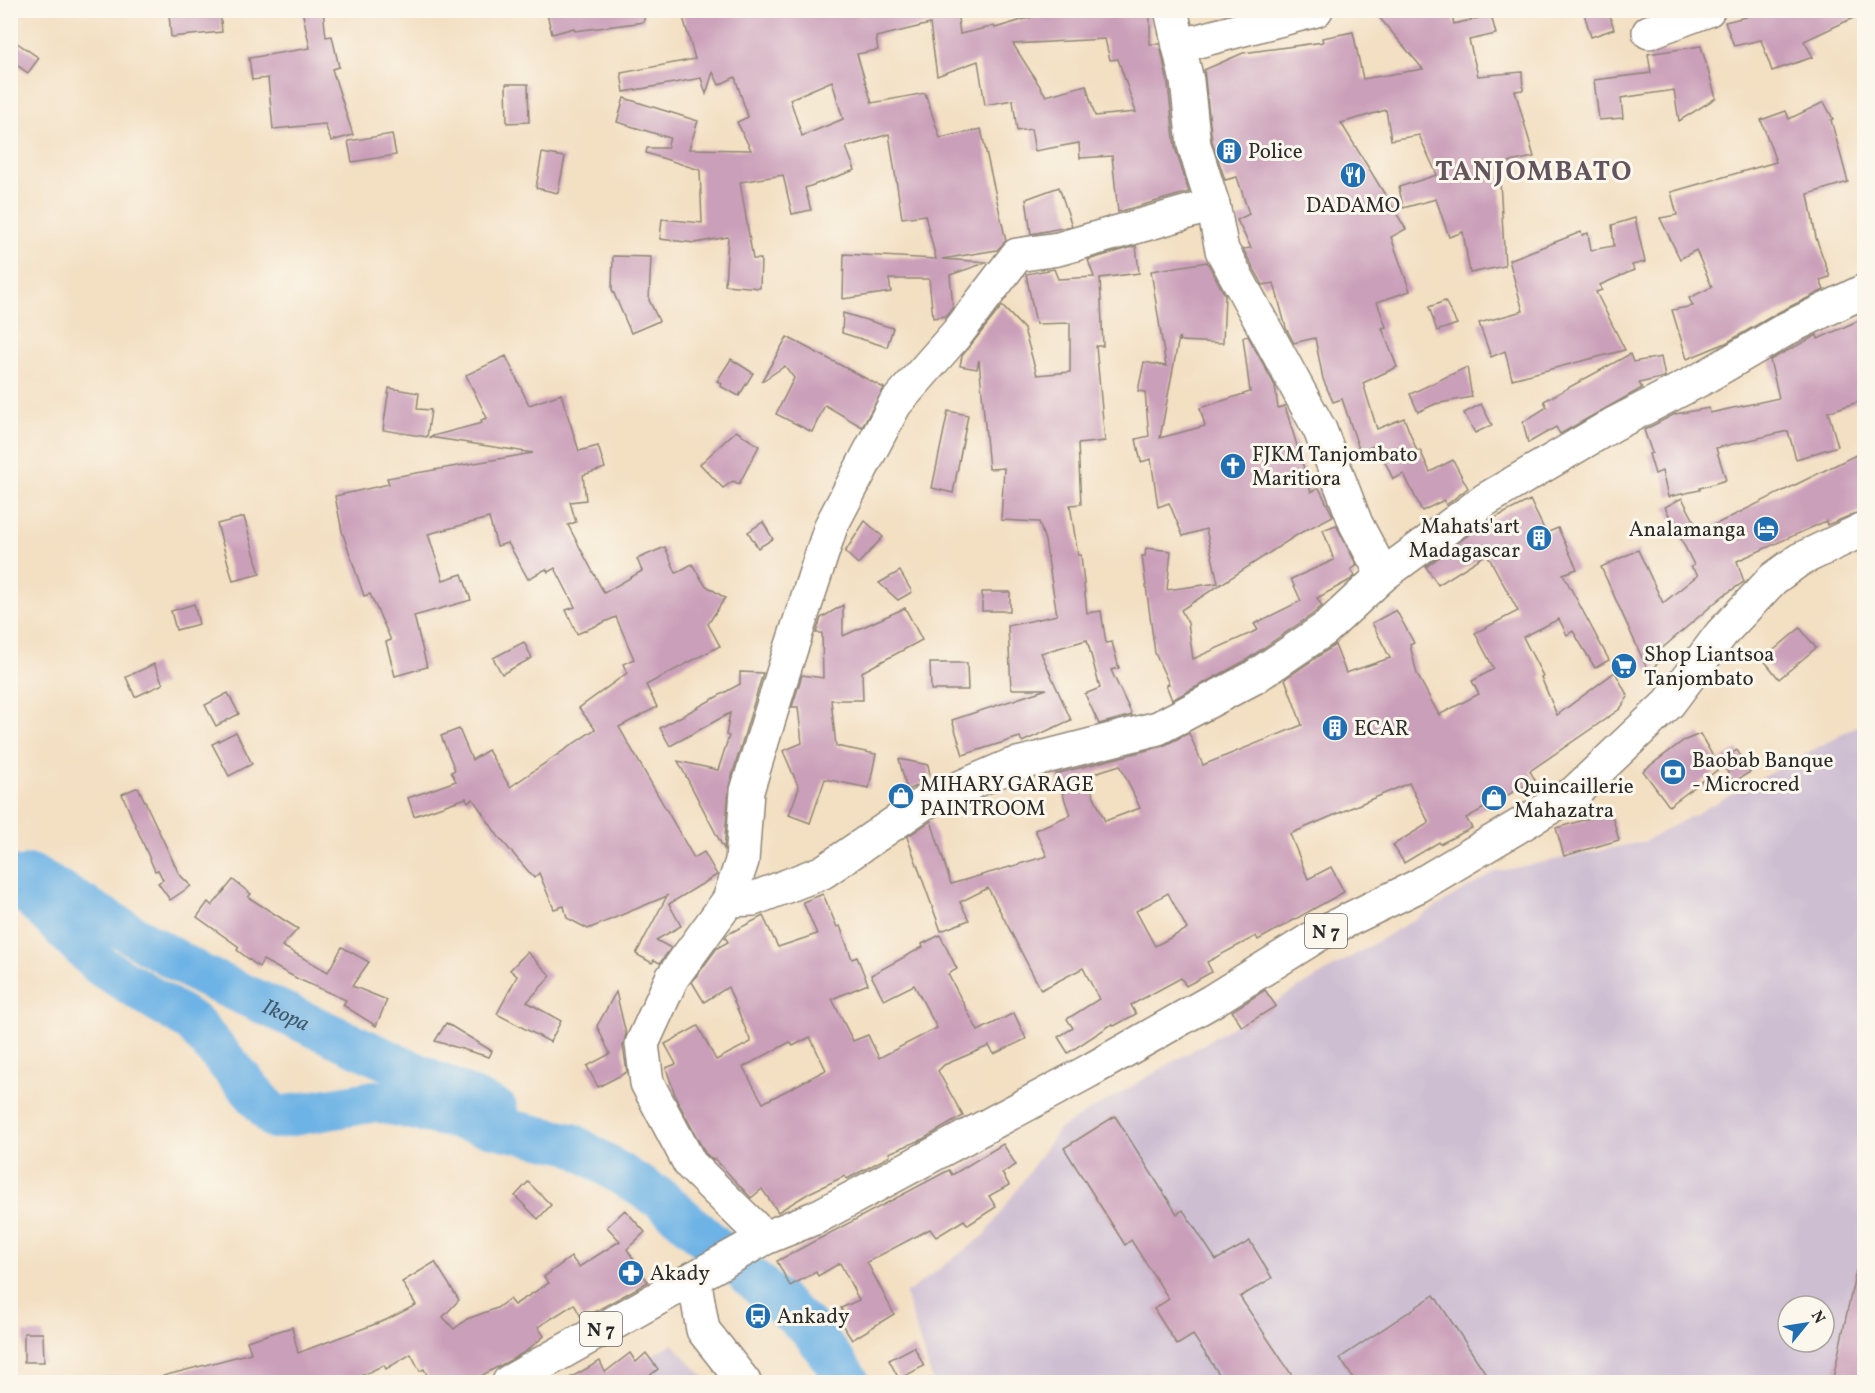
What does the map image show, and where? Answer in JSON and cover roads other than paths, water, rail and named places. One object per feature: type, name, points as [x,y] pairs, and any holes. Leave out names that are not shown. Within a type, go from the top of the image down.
[{"type":"street","points":[[1171,10],[1187,81],[1194,145],[1213,205],[1222,250],[1320,430],[1356,524],[1383,575]]},
{"type":"street","points":[[1179,46],[1316,10]]},
{"type":"street","points":[[1649,32],[1708,10]]},
{"type":"street","points":[[765,1238],[690,1164],[647,1083],[642,1044],[672,978],[729,900],[742,861],[747,791],[831,526],[895,404],[959,331],[1017,255],[1058,249],[1213,205]]},
{"type":"street","points":[[729,900],[753,899],[823,872],[924,803],[1010,766],[1158,728],[1253,678],[1325,629],[1383,575],[1485,500],[1614,424],[1702,378],[1788,328],[1864,291]]},
{"type":"street","name":"N 7","points":[[509,1383],[765,1238],[817,1217],[1089,1071],[1212,1001],[1321,933],[1418,886],[1574,793],[1669,703],[1721,634],[1773,579],[1800,561],[1864,529]]},
{"type":"street","points":[[694,1278],[704,1330],[744,1383]]},
{"type":"waterway","name":"Ikopa","points":[[31,875],[203,976],[497,1110]]},
{"type":"waterway","points":[[10,876],[101,966],[193,1023],[275,1118],[376,1101],[572,1144],[661,1199],[812,1331],[849,1382]]},
{"type":"place","name":"Police","points":[[1229,151]]},
{"type":"place","name":"DADAMO","points":[[1353,175]]},
{"type":"place","name":"FJKM Tanjombato Maritiora","points":[[1233,466]]},
{"type":"place","name":"Analamanga","points":[[1766,529]]},
{"type":"place","name":"Mahats'art Madagascar","points":[[1539,538]]},
{"type":"place","name":"Shop Liantsoa Tanjombato","points":[[1624,666]]},
{"type":"place","name":"ECAR","points":[[1335,728]]},
{"type":"place","name":"Baobab Banque - Microcred","points":[[1673,772]]},
{"type":"place","name":"MIHARY GARAGE PAINTROOM","points":[[901,796]]},
{"type":"place","name":"Quincaillerie Mahazatra","points":[[1494,798]]},
{"type":"place","name":"Akady","points":[[631,1273]]},
{"type":"place","name":"Ankady","points":[[758,1316]]},
{"type":"district","name":"TANJOMBATO","points":[[1534,171]]}]
